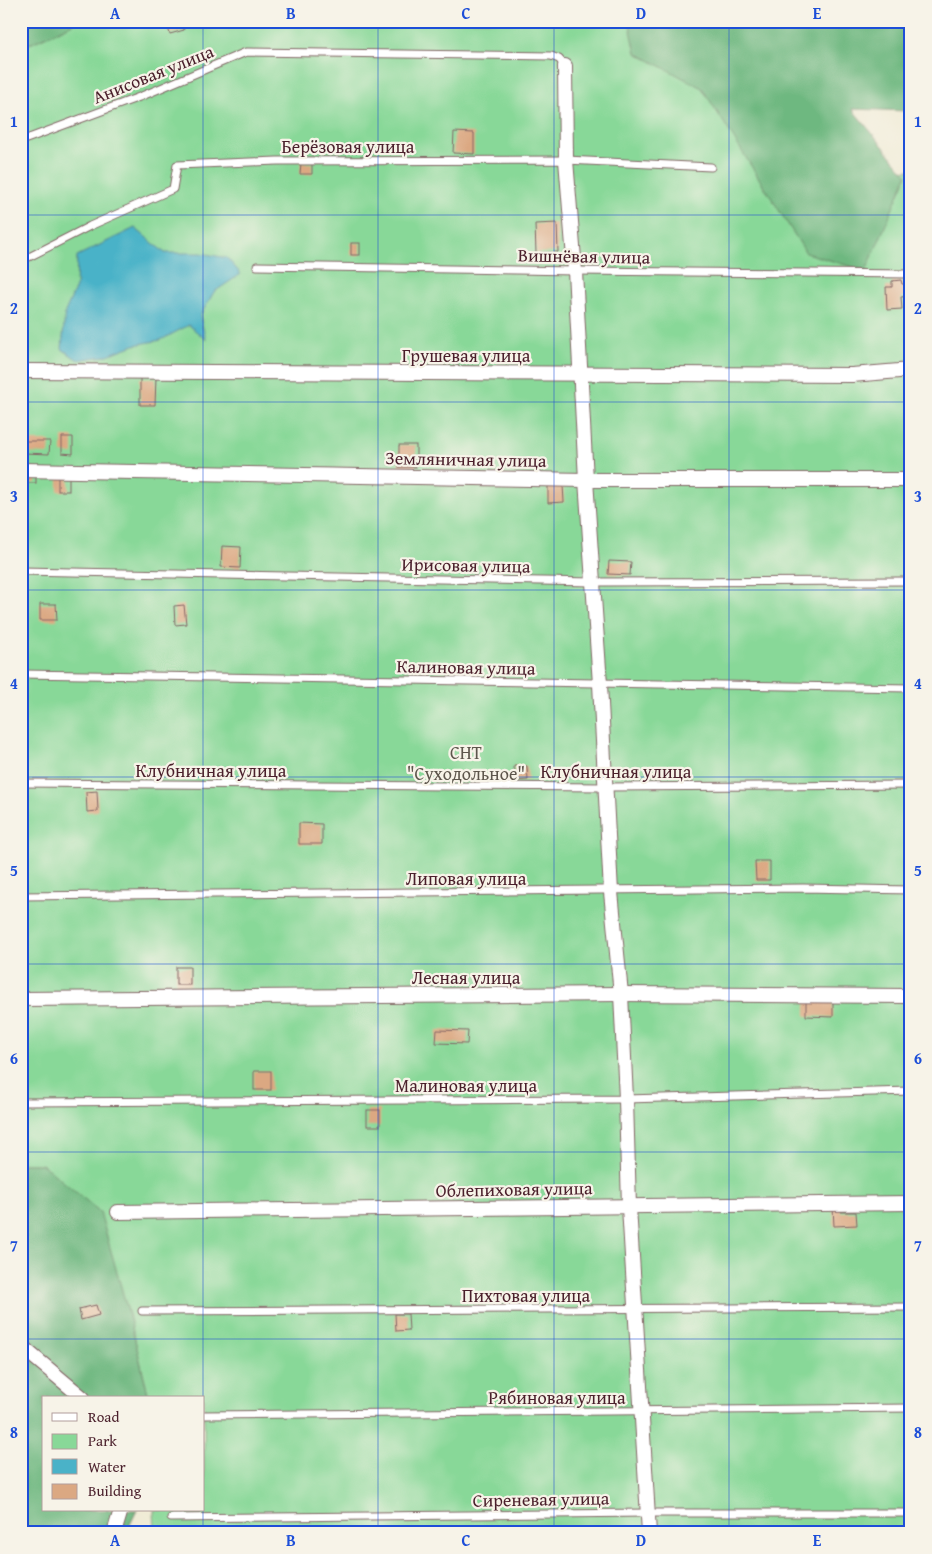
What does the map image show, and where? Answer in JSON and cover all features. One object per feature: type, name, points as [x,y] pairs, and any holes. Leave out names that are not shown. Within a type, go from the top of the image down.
[{"type":"street","points":[[565,66],[566,160],[575,272],[586,480],[600,684],[604,787],[611,892],[621,994],[629,1206],[649,1533]]},
{"type":"street","name":"Грушевая улица","points":[[21,371],[852,376],[911,370]]},
{"type":"street","name":"Земляничная улица","points":[[21,470],[586,480],[893,480],[911,482]]},
{"type":"street","name":"Лесная улица","points":[[21,999],[621,994],[911,996]]},
{"type":"street","name":"Облепиховая улица","points":[[118,1212],[911,1203]]},
{"type":"street","points":[[21,1346],[81,1396]]},
{"type":"street","points":[[114,1533],[121,1512]]},
{"type":"lane","name":"Анисовая улица","points":[[21,141],[142,96],[246,52],[551,56],[559,59],[565,66]]},
{"type":"lane","name":"Берёзовая улица","points":[[21,261],[90,226],[173,189],[177,165],[277,161],[566,160],[711,167]]},
{"type":"lane","points":[[909,176],[911,220]]},
{"type":"lane","name":"Вишнёвая улица","points":[[257,266],[575,272],[911,274]]},
{"type":"lane","name":"Ирисовая улица","points":[[21,571],[593,582],[911,581]]},
{"type":"lane","name":"Калиновая улица","points":[[21,674],[910,688]]},
{"type":"lane","name":"Клубничная улица","points":[[21,783],[604,787],[911,786]]},
{"type":"lane","name":"Липовая улица","points":[[21,896],[611,892],[802,888],[911,890]]},
{"type":"lane","name":"Малиновая улица","points":[[21,1102],[626,1099],[911,1091]]},
{"type":"lane","name":"Пихтовая улица","points":[[142,1311],[911,1307]]},
{"type":"lane","name":"Рябиновая улица","points":[[205,1414],[642,1412],[911,1408]]},
{"type":"lane","name":"Сиреневая улица","points":[[171,1518],[648,1513],[911,1513]]},
{"type":"green space","points":[[21,21],[79,21],[32,43],[21,46]]},
{"type":"green space","name":"СНТ \"Суходольное\"","points":[[79,21],[663,21],[894,171],[911,170],[911,1533],[155,1533],[154,1512],[205,1512],[205,1396],[149,1396],[129,1315],[42,1164],[21,1164],[21,46],[32,43]]},
{"type":"green space","points":[[629,21],[911,21],[911,108],[908,111],[852,109],[907,175],[866,271],[806,253],[702,88],[636,53]]},
{"type":"green space","points":[[21,1164],[42,1164],[100,1212],[129,1315],[149,1396],[42,1396],[42,1512],[136,1512],[126,1533],[21,1533]]},
{"type":"water","points":[[135,228],[165,253],[201,253],[227,258],[241,274],[214,292],[200,316],[206,340],[189,325],[161,340],[134,345],[105,356],[78,360],[62,349],[65,312],[76,287],[77,256]]},
{"type":"building","points":[[181,21],[184,30],[170,34],[166,22]]},
{"type":"building","points":[[454,132],[474,133],[474,154],[453,153]]},
{"type":"building","points":[[301,163],[312,163],[312,174],[300,174]]},
{"type":"building","points":[[557,223],[558,252],[536,253],[535,224]]},
{"type":"building","points":[[351,243],[360,243],[360,255],[351,255]]},
{"type":"building","points":[[901,280],[902,284],[910,284],[911,296],[901,297],[902,309],[887,310],[886,287],[892,287],[892,281]]},
{"type":"building","points":[[140,378],[156,378],[155,405],[140,405]]},
{"type":"building","points":[[62,437],[73,437],[73,454],[62,453]]},
{"type":"building","points":[[24,441],[50,441],[49,454],[24,453]]},
{"type":"building","points":[[399,445],[416,445],[416,467],[399,467]]},
{"type":"building","points":[[23,473],[36,473],[36,483],[23,483]]},
{"type":"building","points":[[58,474],[69,474],[69,491],[58,491]]},
{"type":"building","points":[[563,485],[564,502],[548,503],[548,486]]},
{"type":"building","points":[[222,546],[241,547],[240,568],[221,567]]},
{"type":"building","points":[[609,561],[631,562],[630,575],[608,574]]},
{"type":"building","points":[[40,604],[56,604],[57,620],[40,620]]},
{"type":"building","points":[[184,605],[186,624],[175,625],[174,606]]},
{"type":"building","points":[[514,766],[527,766],[528,780],[515,781]]},
{"type":"building","points":[[97,791],[98,811],[87,812],[86,792]]},
{"type":"building","points":[[299,823],[322,824],[322,844],[299,844]]},
{"type":"building","points":[[755,861],[770,861],[770,880],[756,880]]},
{"type":"building","points":[[176,967],[190,967],[190,985],[176,985]]},
{"type":"building","points":[[806,1000],[833,1000],[833,1017],[806,1016]]},
{"type":"building","points":[[437,1030],[468,1031],[467,1044],[436,1043]]},
{"type":"building","points":[[254,1071],[271,1071],[271,1090],[254,1090]]},
{"type":"building","points":[[367,1110],[380,1110],[380,1126],[367,1126]]},
{"type":"building","points":[[833,1207],[841,1207],[841,1212],[856,1212],[857,1225],[834,1226]]},
{"type":"building","points":[[96,1305],[99,1315],[81,1320],[79,1309]]},
{"type":"building","points":[[395,1314],[408,1314],[409,1330],[396,1331]]}]
